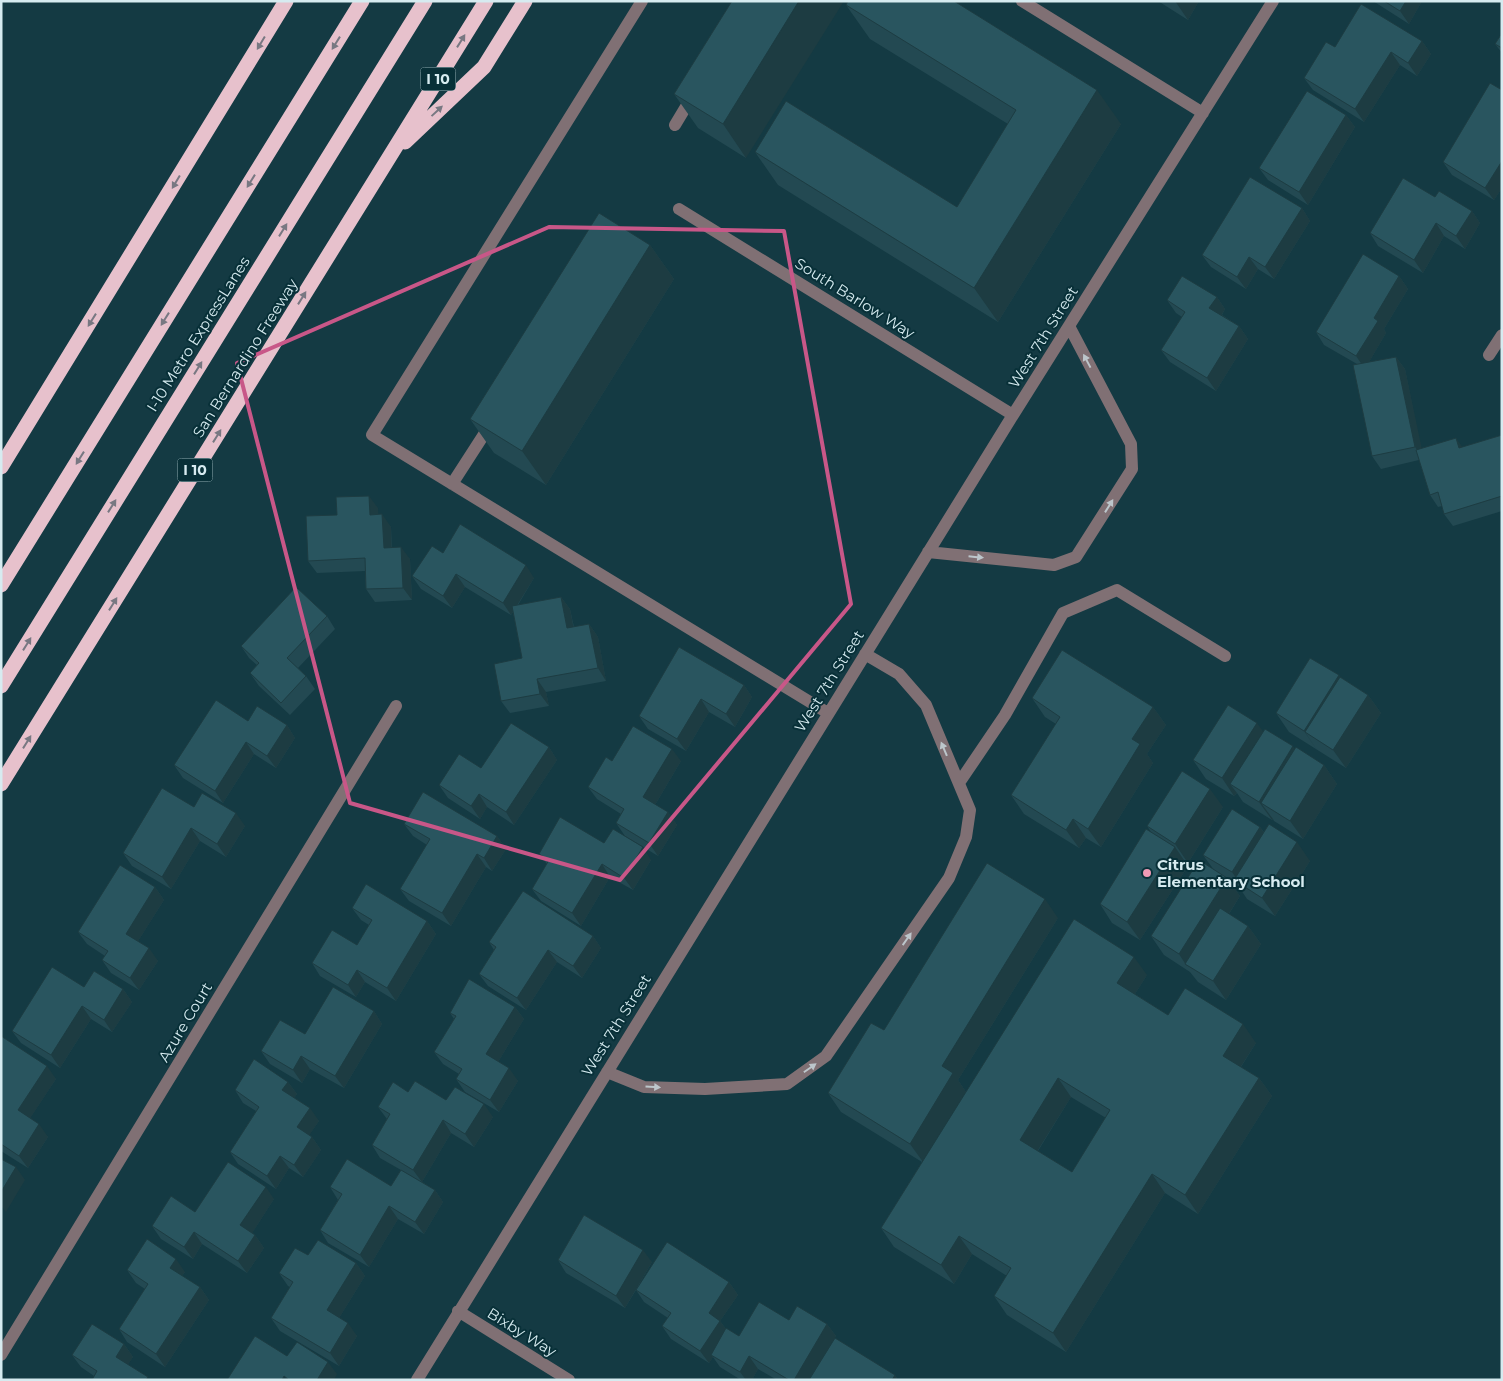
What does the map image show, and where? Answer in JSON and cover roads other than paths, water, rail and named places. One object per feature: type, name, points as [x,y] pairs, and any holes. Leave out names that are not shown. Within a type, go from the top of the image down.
[{"type":"highway","points":[[1,467],[286,1]]},
{"type":"highway","points":[[1,585],[362,1]]},
{"type":"highway","name":"I-10 Metro ExpressLanes","points":[[1,686],[425,1]]},
{"type":"highway","name":"San Bernardino Freeway","points":[[1,784],[486,1]]},
{"type":"highway","points":[[389,157],[484,67],[526,1]]},
{"type":"street","points":[[642,1],[372,435],[828,714]]},
{"type":"street","points":[[1022,1],[1203,114]]},
{"type":"street","name":"West 7th Street","points":[[417,1380],[1013,415],[1273,1]]},
{"type":"street","points":[[676,125],[700,84]]},
{"type":"street","name":"South Barlow Way","points":[[679,209],[1013,415]]},
{"type":"street","points":[[928,552],[1054,565],[1076,557],[1132,469],[1131,444],[1069,326]]},
{"type":"street","points":[[1489,355],[1502,335]]},
{"type":"street","points":[[452,484],[500,410]]},
{"type":"street","points":[[959,783],[1005,715],[1063,614],[1117,590],[1225,656]]},
{"type":"street","points":[[607,1072],[644,1087],[705,1089],[787,1084],[826,1056],[949,878],[966,836],[970,810],[926,705],[899,674],[865,654]]},
{"type":"street","name":"Azure Court","points":[[1,1355],[396,706]]},
{"type":"street","name":"Bixby Way","points":[[458,1311],[569,1380]]},
{"type":"place","name":"Citrus Elementary School","points":[[1147,873]]}]
